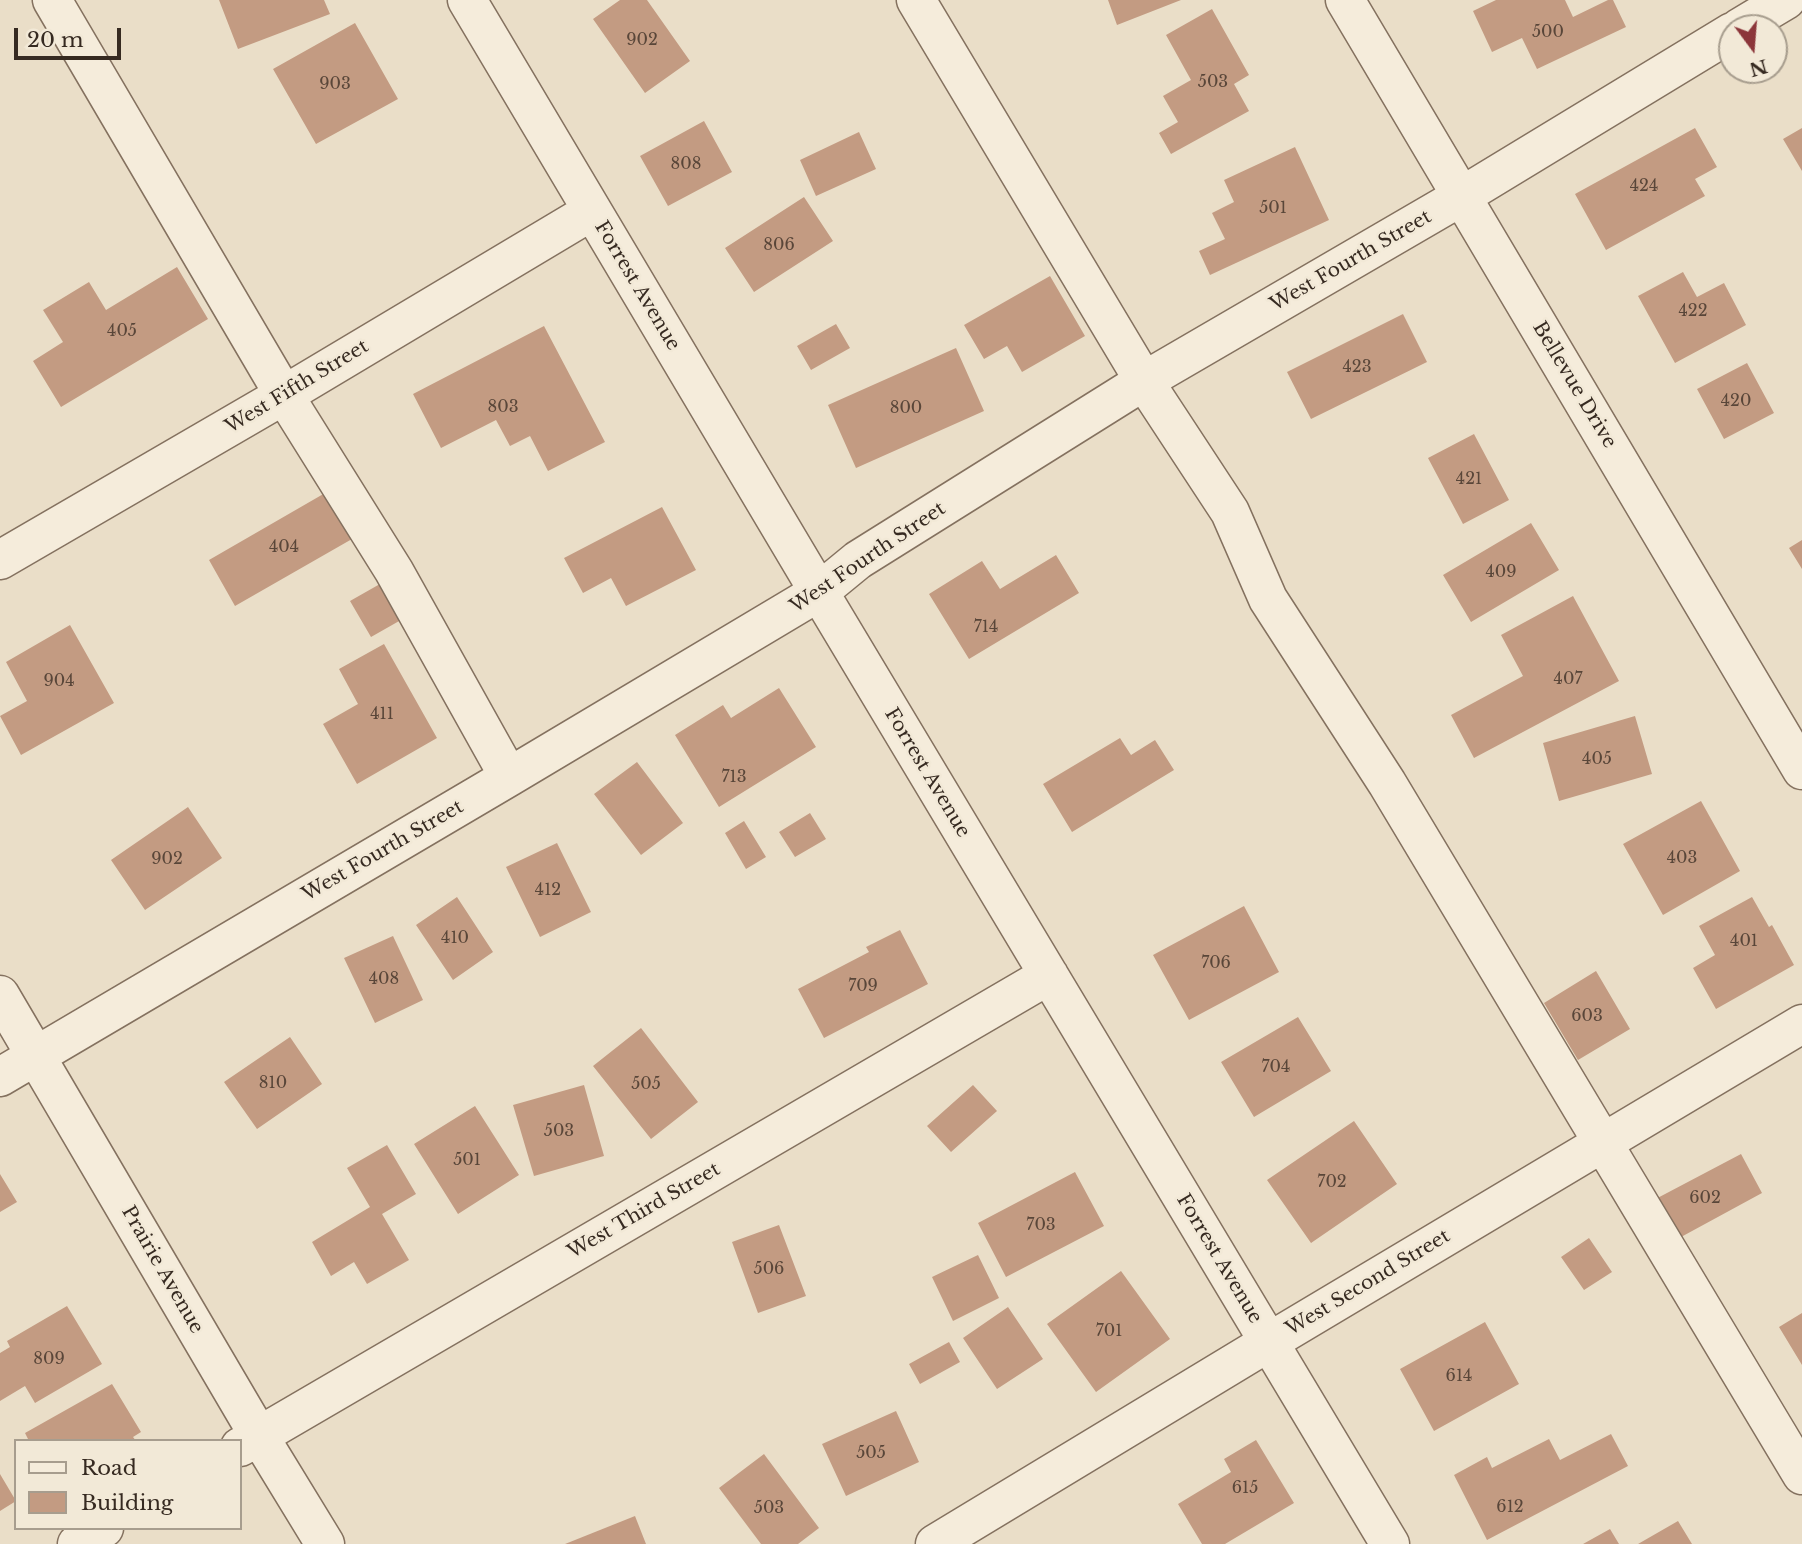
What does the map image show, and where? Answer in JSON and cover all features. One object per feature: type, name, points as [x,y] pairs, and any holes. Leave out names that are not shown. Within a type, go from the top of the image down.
[{"type":"street","points":[[52,0],[284,396],[394,571],[509,777]]},
{"type":"street","name":"Forrest Avenue","points":[[467,0],[1390,1544]]},
{"type":"street","points":[[916,0],[1144,382],[1230,512],[1268,598],[1387,783],[1802,1475]]},
{"type":"street","name":"Bellevue Drive","points":[[1345,0],[1802,770]]},
{"type":"street","points":[[1762,14],[1786,0]]},
{"type":"street","name":"West Fourth Street","points":[[0,1077],[819,592],[858,560],[1144,382],[1462,196],[1718,41]]},
{"type":"street","name":"West Fifth Street","points":[[0,560],[284,396],[592,211]]},
{"type":"street","name":"West Third Street","points":[[249,1441],[1049,975]]},
{"type":"street","name":"Prairie Avenue","points":[[0,995],[36,1055],[249,1441],[325,1544]]},
{"type":"street","name":"West Second Street","points":[[935,1544],[1802,1024]]},
{"type":"street","points":[[77,1544],[101,1530]]},
{"type":"building","points":[[219,0],[324,0],[330,14],[238,49]]},
{"type":"building","points":[[620,0],[647,0],[690,61],[645,93],[593,19]]},
{"type":"building","points":[[1108,0],[1181,0],[1117,25]]},
{"type":"building","points":[[1496,0],[1565,0],[1573,17],[1613,0],[1626,27],[1537,69],[1522,38],[1492,52],[1473,11]]},
{"type":"building","points":[[1212,9],[1249,75],[1234,84],[1249,111],[1171,154],[1159,133],[1178,122],[1163,96],[1191,80],[1166,35]]},
{"type":"building","points":[[355,23],[398,99],[316,144],[273,69]]},
{"type":"building","points":[[704,121],[732,172],[668,206],[640,156]]},
{"type":"building","points":[[1695,128],[1717,167],[1695,179],[1705,196],[1606,250],[1575,194]]},
{"type":"building","points":[[1802,128],[1802,171],[1783,139]]},
{"type":"building","points":[[859,132],[876,169],[816,196],[800,160]]},
{"type":"building","points":[[1295,147],[1329,220],[1210,275],[1199,251],[1225,239],[1212,213],[1234,202],[1224,180]]},
{"type":"building","points":[[804,197],[833,241],[754,292],[725,248]]},
{"type":"building","points":[[177,267],[208,319],[61,407],[33,361],[63,342],[43,310],[89,282],[106,310]]},
{"type":"building","points":[[1683,272],[1697,297],[1724,283],[1746,325],[1675,363],[1638,296]]},
{"type":"building","points":[[1050,276],[1085,336],[1022,372],[1007,346],[984,359],[964,325]]},
{"type":"building","points":[[1403,314],[1427,362],[1311,419],[1287,372]]},
{"type":"building","points":[[836,324],[850,348],[811,370],[797,346]]},
{"type":"building","points":[[544,326],[605,442],[548,471],[530,436],[510,446],[496,420],[441,448],[413,394]]},
{"type":"building","points":[[956,348],[984,411],[856,468],[828,405]]},
{"type":"building","points":[[1747,363],[1774,413],[1724,439],[1697,389]]},
{"type":"building","points":[[1474,434],[1509,500],[1463,524],[1428,458]]},
{"type":"building","points":[[332,489],[359,535],[235,606],[209,560]]},
{"type":"building","points":[[662,507],[696,570],[626,606],[611,578],[583,593],[564,558]]},
{"type":"building","points":[[1531,523],[1559,570],[1471,622],[1443,575]]},
{"type":"building","points":[[1802,540],[1802,569],[1789,548]]},
{"type":"building","points":[[1056,555],[1079,593],[969,659],[929,594],[982,561],[1000,589]]},
{"type":"building","points":[[394,576],[415,612],[371,637],[350,601]]},
{"type":"building","points":[[1573,596],[1619,681],[1474,758],[1451,715],[1523,676],[1501,635]]},
{"type":"building","points":[[70,625],[114,703],[21,755],[0,716],[27,701],[6,662]]},
{"type":"building","points":[[384,644],[437,738],[357,784],[323,724],[358,704],[339,669]]},
{"type":"building","points":[[779,688],[816,747],[719,807],[675,735],[723,705],[731,718]]},
{"type":"building","points":[[1635,716],[1652,774],[1559,801],[1543,743]]},
{"type":"building","points":[[1120,738],[1131,755],[1155,740],[1174,770],[1072,832],[1043,784]]},
{"type":"building","points":[[637,762],[683,823],[641,855],[594,794]]},
{"type":"building","points":[[1701,801],[1740,871],[1663,915],[1623,844]]},
{"type":"building","points":[[188,807],[222,858],[145,910],[111,860]]},
{"type":"building","points":[[810,813],[826,839],[795,857],[779,832]]},
{"type":"building","points":[[744,821],[766,857],[746,869],[725,833]]},
{"type":"building","points":[[557,843],[591,912],[540,937],[506,867]]},
{"type":"building","points":[[457,897],[493,952],[453,980],[416,925]]},
{"type":"building","points":[[1752,897],[1769,927],[1772,925],[1794,965],[1716,1009],[1693,968],[1715,955],[1699,926]]},
{"type":"building","points":[[1244,906],[1279,972],[1189,1020],[1153,955]]},
{"type":"building","points":[[900,930],[928,984],[824,1038],[798,989],[869,952],[866,947]]},
{"type":"building","points":[[393,936],[423,1000],[375,1023],[344,958]]},
{"type":"building","points":[[1596,971],[1630,1029],[1578,1060],[1544,1003]]},
{"type":"building","points":[[1298,1017],[1331,1071],[1254,1117],[1221,1062]]},
{"type":"building","points":[[641,1028],[698,1102],[651,1139],[593,1066]]},
{"type":"building","points":[[290,1037],[322,1084],[257,1129],[224,1082]]},
{"type":"building","points":[[584,1085],[604,1156],[534,1176],[513,1105]]},
{"type":"building","points":[[973,1085],[997,1111],[951,1152],[927,1126]]},
{"type":"building","points":[[475,1106],[519,1175],[458,1214],[414,1144]]},
{"type":"building","points":[[1354,1121],[1397,1184],[1311,1243],[1267,1180]]},
{"type":"building","points":[[387,1145],[416,1194],[382,1214],[409,1260],[367,1284],[354,1262],[331,1276],[312,1242],[370,1207],[347,1168]]},
{"type":"building","points":[[1741,1154],[1762,1193],[1670,1243],[1648,1203]]},
{"type":"building","points":[[1075,1172],[1104,1226],[1006,1277],[978,1223]]},
{"type":"building","points":[[0,1174],[17,1202],[0,1212]]},
{"type":"building","points":[[779,1225],[806,1296],[758,1313],[732,1242]]},
{"type":"building","points":[[1589,1238],[1612,1272],[1584,1290],[1561,1257]]},
{"type":"building","points":[[978,1255],[999,1298],[953,1321],[932,1277]]},
{"type":"building","points":[[1121,1271],[1170,1339],[1096,1392],[1047,1324]]},
{"type":"building","points":[[67,1306],[102,1364],[35,1403],[25,1386],[0,1401],[0,1353],[10,1347],[7,1341]]},
{"type":"building","points":[[1008,1307],[1043,1359],[997,1389],[963,1338]]},
{"type":"building","points":[[1802,1313],[1802,1365],[1779,1327]]},
{"type":"building","points":[[1485,1322],[1519,1384],[1434,1431],[1400,1369]]},
{"type":"building","points":[[949,1342],[960,1362],[920,1384],[909,1364]]},
{"type":"building","points":[[112,1384],[141,1432],[133,1437],[134,1439],[28,1439],[25,1433]]},
{"type":"building","points":[[896,1411],[919,1462],[846,1496],[822,1444]]},
{"type":"building","points":[[1611,1434],[1628,1466],[1487,1540],[1454,1475],[1487,1457],[1492,1468],[1549,1439],[1560,1460]]},
{"type":"building","points":[[1256,1440],[1294,1503],[1225,1544],[1202,1544],[1178,1504],[1231,1472],[1224,1459]]},
{"type":"building","points":[[764,1454],[819,1528],[798,1544],[761,1544],[719,1488]]},
{"type":"building","points":[[0,1474],[14,1502],[0,1511]]},
{"type":"building","points":[[635,1516],[646,1544],[565,1544]]},
{"type":"building","points":[[1678,1521],[1692,1544],[1638,1544]]},
{"type":"building","points":[[1610,1529],[1619,1544],[1583,1544]]}]
